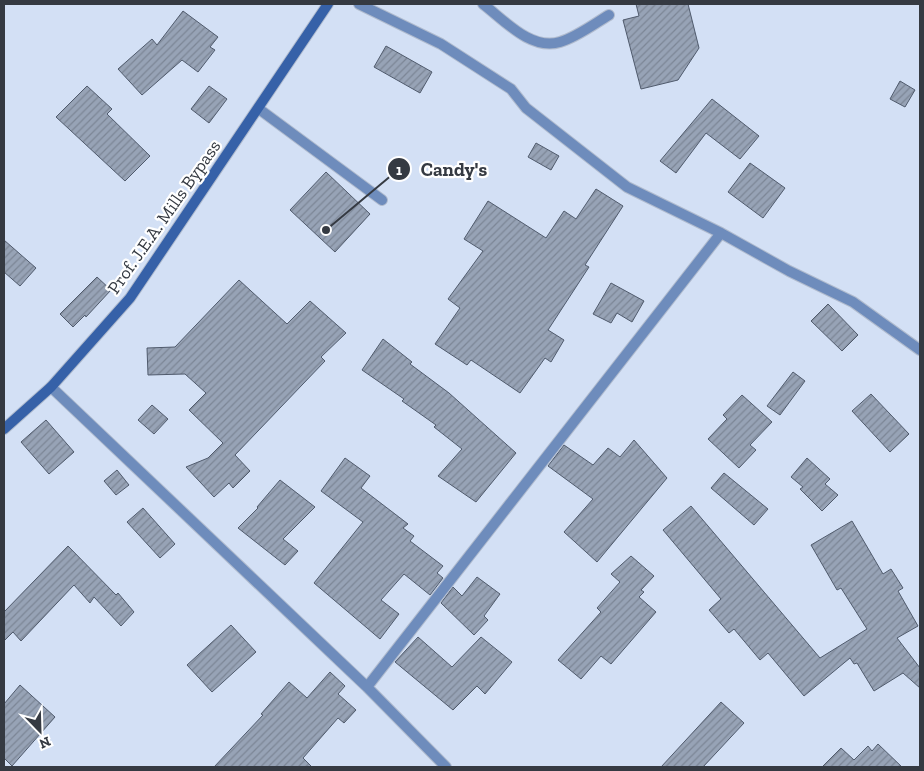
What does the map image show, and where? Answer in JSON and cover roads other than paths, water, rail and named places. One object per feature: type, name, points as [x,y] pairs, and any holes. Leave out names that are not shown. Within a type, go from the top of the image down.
[{"type":"street","name":"Prof. J.E.A. Mills Bypass","points":[[4,429],[51,387],[130,298],[328,4]]},
{"type":"street","points":[[359,4],[441,44],[511,89],[526,108],[627,187],[721,233],[789,271],[853,302],[920,350]]},
{"type":"street","points":[[482,4],[530,40],[543,44],[560,42],[609,15]]},
{"type":"street","points":[[259,109],[382,200]]},
{"type":"street","points":[[367,687],[721,233]]},
{"type":"street","points":[[51,387],[367,687],[446,767]]},
{"type":"place","name":"Candy's","points":[[326,230]]}]
